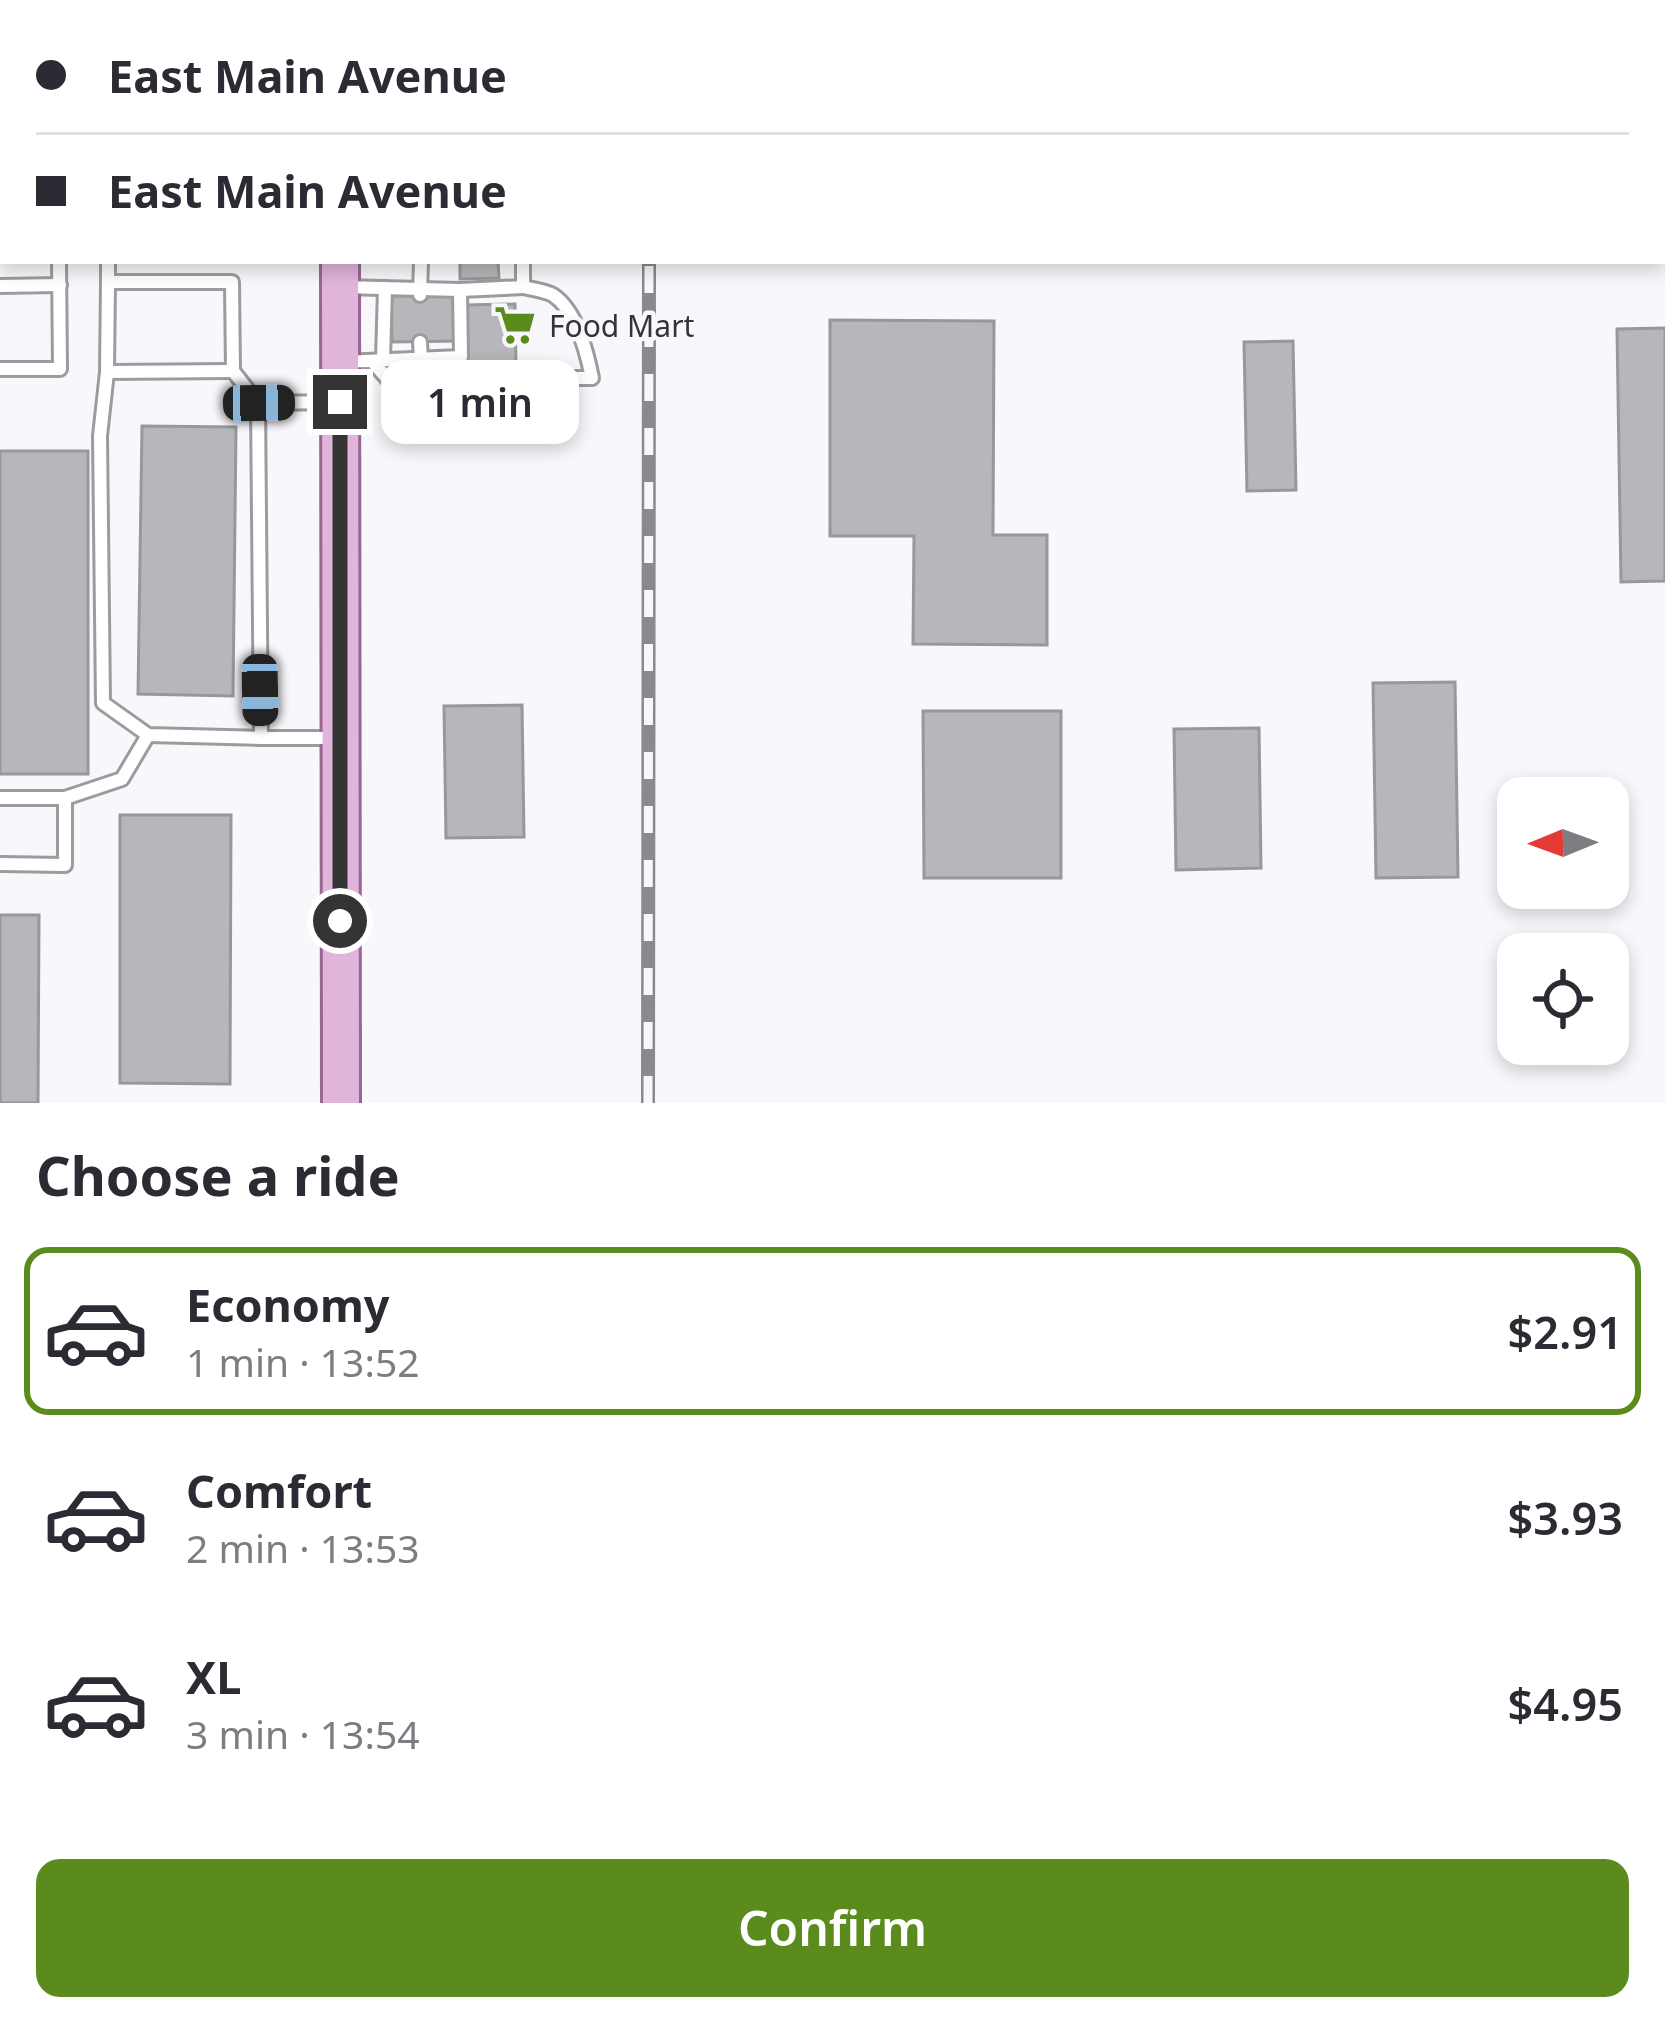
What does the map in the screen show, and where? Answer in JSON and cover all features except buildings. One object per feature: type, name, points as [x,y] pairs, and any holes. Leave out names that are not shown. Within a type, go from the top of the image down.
[{"type":"main road","points":[[340,274],[365,361],[340,402],[341,1103]]},
{"type":"lane","points":[[0,369],[60,369],[59,264]]},
{"type":"lane","points":[[107,264],[107,372],[100,436],[103,703],[148,735],[340,739]]},
{"type":"lane","points":[[420,292],[421,264]]},
{"type":"lane","points":[[523,264],[524,287]]},
{"type":"lane","points":[[340,274],[385,288],[420,292],[524,287],[552,295],[587,350],[592,378],[552,378]]},
{"type":"lane","points":[[108,282],[232,282],[233,371],[259,403],[261,738]]},
{"type":"lane","points":[[0,286],[60,285]]},
{"type":"lane","points":[[365,361],[385,288]]},
{"type":"lane","points":[[365,361],[461,357],[460,290]]},
{"type":"lane","points":[[419,342],[421,360]]},
{"type":"lane","points":[[365,361],[391,383],[419,384]]},
{"type":"lane","points":[[107,372],[233,371]]},
{"type":"lane","points":[[259,403],[340,402]]},
{"type":"lane","points":[[0,798],[65,798],[122,778],[148,735]]},
{"type":"lane","points":[[0,864],[65,865],[65,798]]},
{"type":"railway","points":[[648,1103],[649,264]]},
{"type":"place","name":"Food Mart","points":[[515,325]]},
{"type":"route","points":[[340,402],[340,921]]}]
